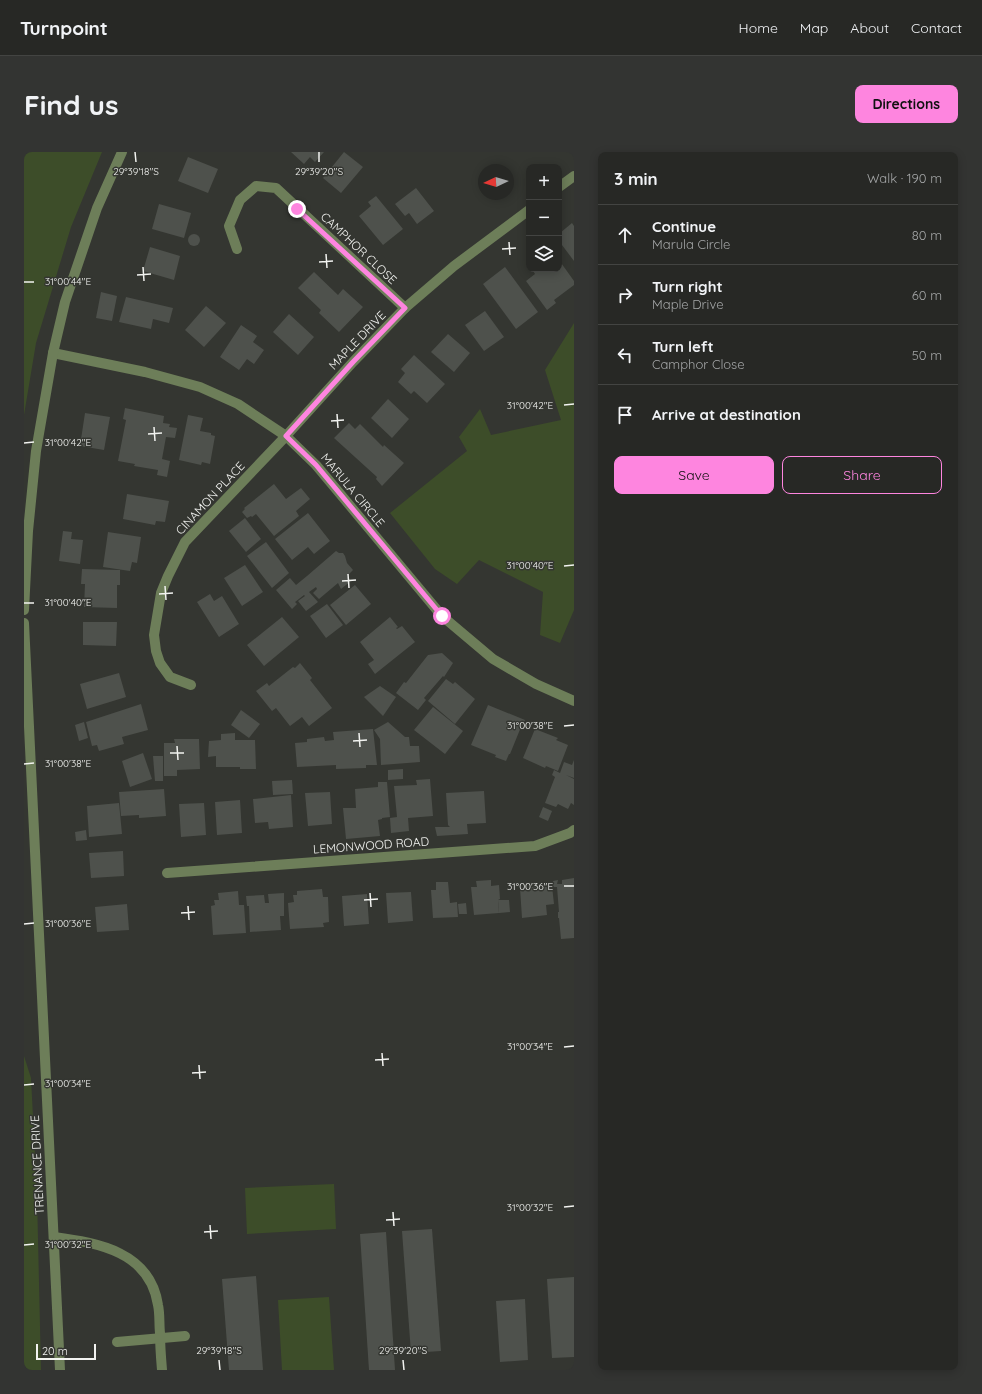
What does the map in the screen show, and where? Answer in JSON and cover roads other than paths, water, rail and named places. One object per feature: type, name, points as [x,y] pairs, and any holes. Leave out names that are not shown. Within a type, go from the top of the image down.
[{"type":"street","points":[[24,610],[28,531],[36,451],[53,353],[66,302],[97,208],[122,152]]},
{"type":"street","points":[[562,185],[574,176]]},
{"type":"street","name":"CAMPHOR CLOSE","points":[[237,249],[230,226],[240,200],[256,186],[276,188],[405,308]]},
{"type":"street","name":"MAPLE DRIVE","points":[[286,436],[353,362],[405,308],[454,266],[526,212]]},
{"type":"street","name":"MARULA CIRCLE","points":[[53,353],[145,372],[200,386],[238,404],[286,436],[316,465],[442,616],[492,660],[536,684],[574,700]]},
{"type":"street","name":"CINAMON PLACE","points":[[191,685],[170,677],[160,663],[156,651],[154,635],[161,593],[185,542],[286,436]]},
{"type":"street","name":"TRENANCE DRIVE","points":[[24,623],[60,1370]]},
{"type":"street","name":"LEMONWOOD ROAD","points":[[167,873],[535,846],[574,830]]},
{"type":"street","points":[[54,1237],[87,1242],[106,1247],[122,1254],[135,1263],[146,1275],[155,1290],[158,1306],[162,1370]]},
{"type":"street","points":[[117,1342],[185,1336]]}]
